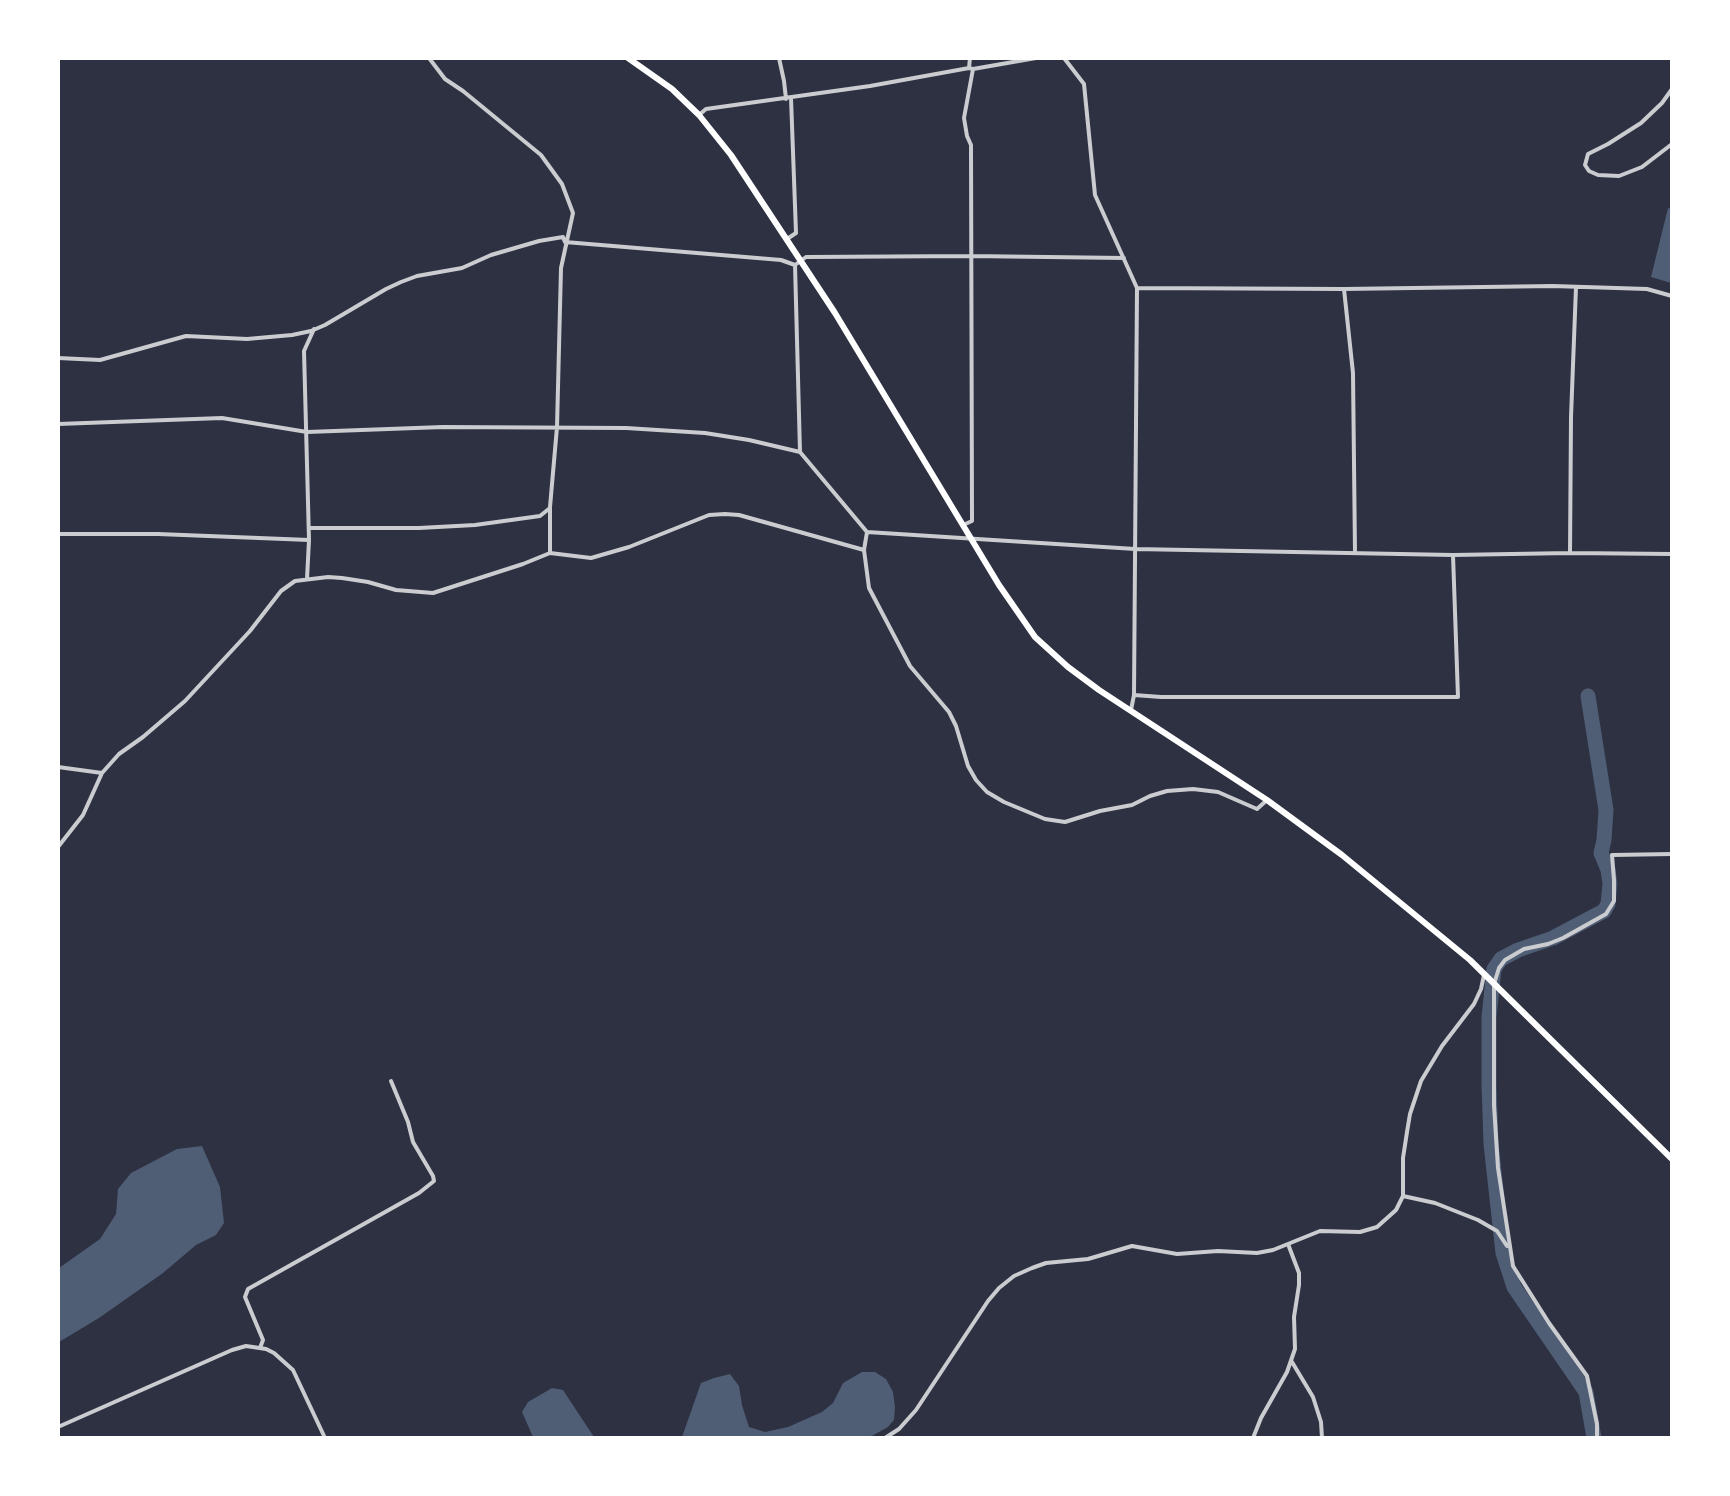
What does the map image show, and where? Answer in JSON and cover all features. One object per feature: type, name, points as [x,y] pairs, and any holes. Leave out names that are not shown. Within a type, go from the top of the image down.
[{"type":"main road","points":[[628,58],[672,89],[699,115],[731,155],[787,239],[798,263],[865,361],[971,540],[1035,637],[1068,667],[1130,711],[1267,800],[1342,855],[1470,960],[1671,1159]]},
{"type":"street","points":[[429,58],[445,79],[464,91],[523,139],[552,168],[562,184],[573,213],[561,268],[557,427],[550,507],[550,553]]},
{"type":"street","points":[[779,58],[788,98],[795,233],[787,239]]},
{"type":"street","points":[[963,525],[972,521],[971,145],[964,118],[971,68],[969,58]]},
{"type":"street","points":[[699,115],[706,110],[870,86],[1036,58]]},
{"type":"street","points":[[1064,58],[1084,84],[1095,195],[1137,288],[1134,695],[1130,711]]},
{"type":"street","points":[[1671,89],[1662,103],[1641,123],[1588,154],[1585,165],[1598,175],[1619,176],[1641,167],[1671,144]]},
{"type":"street","points":[[58,358],[100,360],[186,336],[247,339],[292,335],[314,329],[342,316],[386,289],[417,276],[462,268],[491,255],[539,241],[563,237],[565,242]]},
{"type":"street","points":[[565,242],[798,263],[806,257],[1124,258]]},
{"type":"street","points":[[798,263],[800,452]]},
{"type":"street","points":[[1137,288],[1576,287],[1647,289],[1671,296]]},
{"type":"street","points":[[1570,552],[1571,417],[1576,287]]},
{"type":"street","points":[[1344,289],[1353,373],[1355,553]]},
{"type":"street","points":[[307,579],[309,528],[304,351],[314,329]]},
{"type":"street","points":[[58,424],[222,418],[307,432],[443,427],[557,427],[705,433],[800,452],[867,532],[1135,549],[1453,555],[1570,552],[1671,554]]},
{"type":"street","points":[[309,528],[419,528],[475,525],[540,516],[550,507]]},
{"type":"street","points":[[58,847],[83,814],[102,773],[119,754],[185,701],[230,654],[281,591],[295,580],[342,578],[396,590],[434,593],[550,553],[591,558],[629,547],[709,515],[725,514],[767,522],[864,550]]},
{"type":"street","points":[[867,532],[864,550],[869,588],[910,666],[949,712],[956,726],[968,766],[976,780],[987,792],[1004,802],[1034,814],[1065,822],[1100,811],[1132,805],[1167,791],[1193,789],[1218,792],[1257,809],[1267,800]]},
{"type":"street","points":[[58,534],[158,534],[309,540]]},
{"type":"street","points":[[1134,695],[1161,697],[1458,697],[1453,555]]},
{"type":"street","points":[[58,767],[102,773]]},
{"type":"street","points":[[1597,1437],[1597,1424],[1587,1376],[1524,1286],[1513,1266],[1509,1249],[1498,1168],[1494,1105],[1494,984],[1498,968],[1505,960],[1524,950],[1556,941],[1606,914],[1614,901],[1612,855],[1671,854]]},
{"type":"street","points":[[885,1437],[899,1429],[916,1410],[988,1301],[1014,1276],[1046,1263],[1088,1259],[1132,1246],[1187,1254],[1218,1251],[1257,1252],[1273,1250],[1320,1231],[1360,1232],[1377,1227],[1396,1210],[1403,1196],[1403,1158],[1407,1132],[1410,1114],[1421,1081],[1442,1046],[1474,1004],[1481,989],[1484,974]]},
{"type":"street","points":[[260,1348],[263,1340],[245,1298],[248,1289],[418,1193],[434,1181],[413,1142],[408,1122],[391,1081]]},
{"type":"street","points":[[1403,1196],[1443,1206],[1479,1220],[1497,1232],[1509,1249]]},
{"type":"street","points":[[1253,1437],[1292,1361],[1299,1273],[1288,1244]]},
{"type":"street","points":[[58,1427],[232,1350],[246,1346],[260,1348],[280,1356],[293,1370],[325,1437]]},
{"type":"street","points":[[1292,1361],[1313,1397],[1323,1437]]},
{"type":"water","points":[[1668,208],[1672,209],[1671,283],[1651,277]]},
{"type":"water","points":[[202,1146],[220,1187],[224,1223],[216,1235],[196,1245],[163,1273],[99,1318],[59,1342],[59,1268],[100,1239],[116,1214],[118,1189],[131,1173],[177,1149]]},
{"type":"water","points":[[862,1372],[875,1372],[886,1379],[893,1392],[895,1407],[894,1420],[888,1427],[870,1437],[682,1437],[701,1383],[714,1378],[730,1374],[739,1386],[749,1427],[765,1432],[788,1427],[822,1412],[833,1403],[843,1383]]},
{"type":"water","points":[[552,1388],[563,1390],[594,1437],[533,1437],[522,1412],[528,1402]]},
{"type":"waterway","points":[[1588,696],[1606,810],[1601,853],[1608,870],[1610,884],[1608,904],[1604,911],[1553,938],[1518,950],[1501,959],[1494,969],[1489,1017],[1489,1084],[1491,1144],[1503,1253],[1514,1287],[1586,1392],[1594,1438]]}]
